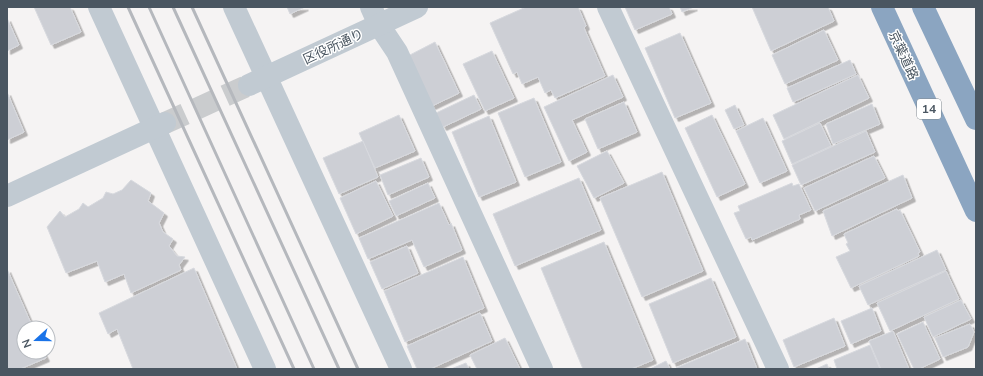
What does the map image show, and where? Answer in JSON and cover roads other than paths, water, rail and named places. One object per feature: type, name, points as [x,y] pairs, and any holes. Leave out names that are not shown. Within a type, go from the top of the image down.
[{"type":"highway","name":"京葉道路","points":[[882,7],[976,211]]},
{"type":"highway","points":[[923,7],[976,119]]},
{"type":"street","points":[[99,7],[160,126],[265,369]]},
{"type":"street","points":[[234,7],[258,81],[401,369]]},
{"type":"street","name":"区役所通り","points":[[258,81],[375,16],[417,7]]},
{"type":"street","points":[[608,7],[778,369]]},
{"type":"street","points":[[375,16],[397,52],[542,369]]},
{"type":"street","points":[[7,196],[160,126]]},
{"type":"tunnel","points":[[165,123],[249,85]]},
{"type":"railway","points":[[128,7],[294,369]]},
{"type":"railway","points":[[149,7],[314,369]]},
{"type":"railway","points":[[173,7],[339,369]]},
{"type":"railway","points":[[192,7],[358,369]]}]
